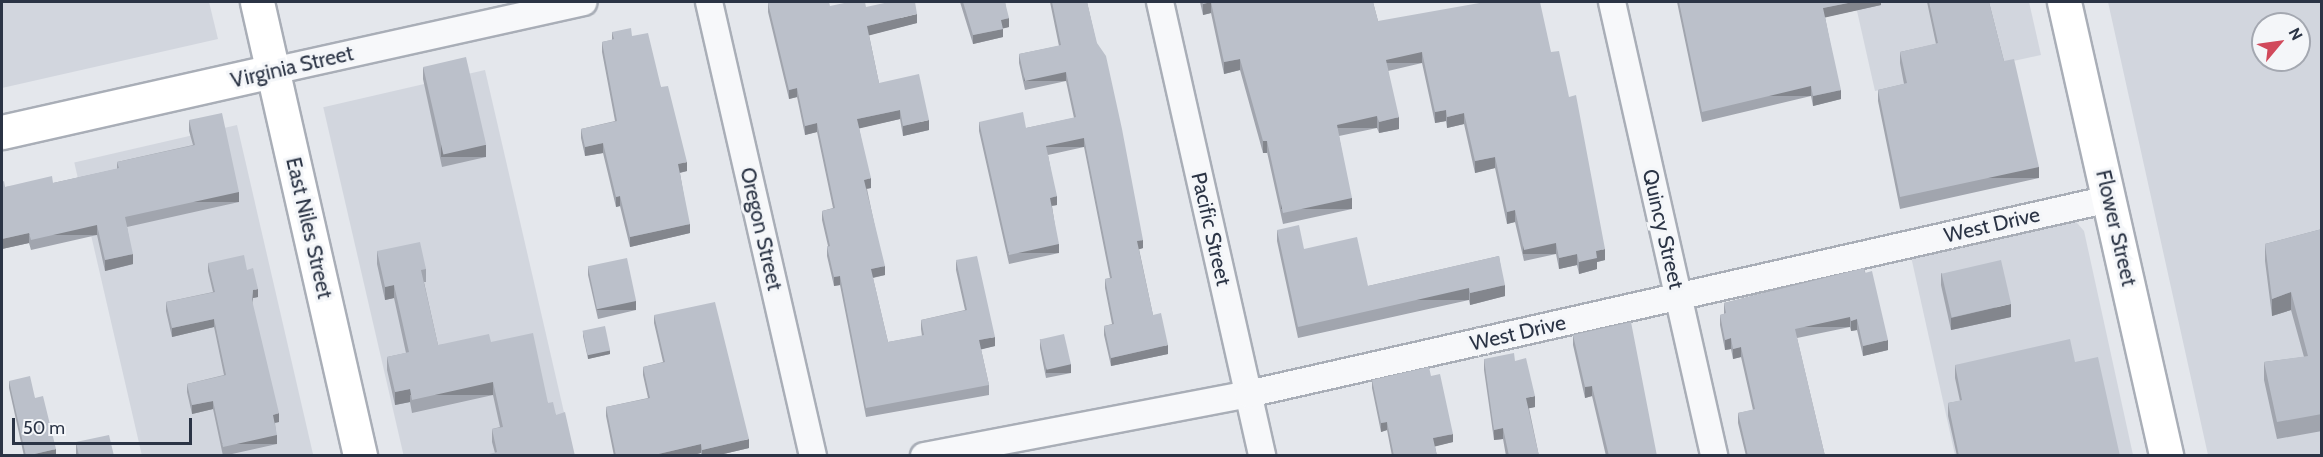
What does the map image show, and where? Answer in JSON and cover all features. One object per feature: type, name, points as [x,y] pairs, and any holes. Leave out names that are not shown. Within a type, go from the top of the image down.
[{"type":"street","name":"East Niles Street","points":[[257,2],[360,456]]},
{"type":"street","name":"Virginia Street","points":[[2,132],[583,2]]},
{"type":"street","name":"Oregon Street","points":[[709,2],[813,456]]},
{"type":"street","name":"Pacific Street","points":[[1160,2],[1262,456]]},
{"type":"street","name":"Quincy Street","points":[[1612,2],[1714,456]]},
{"type":"street","name":"Flower Street","points":[[2064,2],[2166,456]]},
{"type":"street","name":"West Drive","points":[[924,456],[1248,394],[2109,199]]},
{"type":"shaded area","points":[[2,2],[209,2],[218,39],[2,88]]},
{"type":"shaded area","points":[[1855,2],[2029,2],[2041,55],[1875,91]]},
{"type":"shaded area","points":[[2108,2],[2321,2],[2321,455],[2208,455]]},
{"type":"shaded area","points":[[485,70],[574,454],[565,456],[404,456],[323,107]]},
{"type":"shaded area","points":[[237,125],[313,454],[142,456],[74,163]]},
{"type":"shaded area","points":[[2072,217],[2084,231],[2133,455],[1955,455],[1910,252]]},
{"type":"building","points":[[829,2],[830,6],[849,2],[865,2],[866,7],[889,2],[915,2],[917,14],[867,26],[879,83],[919,74],[929,120],[903,126],[900,110],[857,119],[871,178],[864,180],[885,266],[871,269],[888,342],[924,335],[921,320],[967,310],[956,260],[977,256],[995,337],[979,340],[989,385],[866,408],[840,276],[834,277],[827,247],[830,246],[822,211],[835,208],[817,123],[805,126],[797,88],[789,90],[768,3]]},
{"type":"building","points":[[963,2],[1005,2],[1009,18],[1001,20],[1003,29],[973,35]]},
{"type":"building","points":[[1052,2],[1087,2],[1097,43],[1106,56],[1143,240],[1137,241],[1153,315],[1161,313],[1168,345],[1111,358],[1104,326],[1114,324],[1105,279],[1112,278],[1084,138],[1046,146],[1057,196],[1050,198],[1059,244],[1009,255],[979,122],[1023,112],[1026,128],[1076,117],[1066,72],[1025,81],[1019,54],[1061,45]]},
{"type":"building","points":[[1211,2],[1373,2],[1378,21],[1485,2],[1540,2],[1551,52],[1559,51],[1569,97],[1576,95],[1605,249],[1596,251],[1597,258],[1579,262],[1577,254],[1559,258],[1556,243],[1524,250],[1515,210],[1507,212],[1495,157],[1475,161],[1464,113],[1447,117],[1446,110],[1435,112],[1422,52],[1386,60],[1399,117],[1379,122],[1377,116],[1337,125],[1352,198],[1283,213],[1267,141],[1263,141],[1240,59],[1224,62]]},
{"type":"building","points":[[1679,2],[1853,2],[1823,8],[1841,90],[1813,96],[1811,86],[1702,112]]},
{"type":"building","points":[[1929,2],[1989,2],[2004,61],[2014,59],[2039,167],[1900,197],[1878,90],[1907,83],[1900,52],[1938,43]]},
{"type":"building","points":[[631,28],[632,36],[648,33],[661,87],[668,86],[687,162],[678,164],[690,224],[630,237],[620,196],[616,197],[603,143],[585,147],[581,129],[617,121],[602,42],[614,39],[612,32]]},
{"type":"building","points":[[466,57],[486,145],[443,155],[423,67]]},
{"type":"building","points":[[222,113],[239,192],[125,217],[133,254],[105,260],[97,225],[31,240],[29,233],[2,239],[2,182],[4,181],[5,187],[52,176],[53,183],[119,168],[117,162],[195,145],[189,120]]},
{"type":"building","points":[[1299,225],[1304,249],[1357,237],[1368,286],[1499,256],[1505,285],[1470,293],[1469,288],[1298,327],[1277,230]]},
{"type":"building","points":[[2322,229],[2322,414],[2277,422],[2264,362],[2308,356],[2291,292],[2272,299],[2265,244]]},
{"type":"building","points":[[420,242],[426,269],[421,270],[438,345],[489,334],[491,342],[533,333],[548,403],[553,402],[556,415],[565,412],[575,456],[481,456],[497,452],[492,429],[503,427],[493,382],[412,400],[410,389],[395,392],[387,357],[409,352],[394,285],[385,287],[377,251]]},
{"type":"building","points":[[244,255],[247,270],[253,268],[258,289],[253,290],[252,300],[279,413],[273,415],[277,435],[223,447],[213,401],[192,405],[187,384],[226,375],[214,319],[172,328],[166,302],[215,292],[208,263]]},
{"type":"building","points":[[627,258],[636,301],[597,309],[588,266]]},
{"type":"building","points":[[2001,260],[2011,304],[1952,318],[1942,274]]},
{"type":"building","points":[[1864,268],[1865,273],[1872,271],[1888,340],[1863,346],[1857,319],[1851,321],[1850,317],[1795,329],[1825,456],[1748,456],[1738,413],[1755,409],[1741,347],[1733,349],[1731,338],[1725,340],[1720,315],[1726,313],[1724,303]]},
{"type":"building","points":[[715,302],[749,439],[702,450],[701,444],[650,456],[616,456],[606,407],[650,398],[643,367],[665,362],[654,315]]},
{"type":"building","points":[[1631,322],[1657,456],[1609,456],[1592,386],[1585,387],[1573,335]]},
{"type":"building","points":[[605,326],[610,350],[588,355],[583,331]]},
{"type":"building","points":[[1064,334],[1071,364],[1047,370],[1040,340]]},
{"type":"building","points":[[2070,339],[2075,362],[2098,357],[2120,456],[1959,456],[1948,403],[1962,400],[1955,365]]},
{"type":"building","points":[[1514,353],[1515,361],[1526,358],[1535,396],[1526,398],[1539,456],[1509,456],[1503,428],[1494,430],[1484,359]]},
{"type":"building","points":[[1429,367],[1431,376],[1440,374],[1453,434],[1433,438],[1437,456],[1394,456],[1387,422],[1381,423],[1372,380]]},
{"type":"building","points":[[30,376],[35,398],[43,396],[56,449],[26,456],[9,381]]},
{"type":"building","points":[[109,435],[114,456],[79,456],[76,442]]}]
